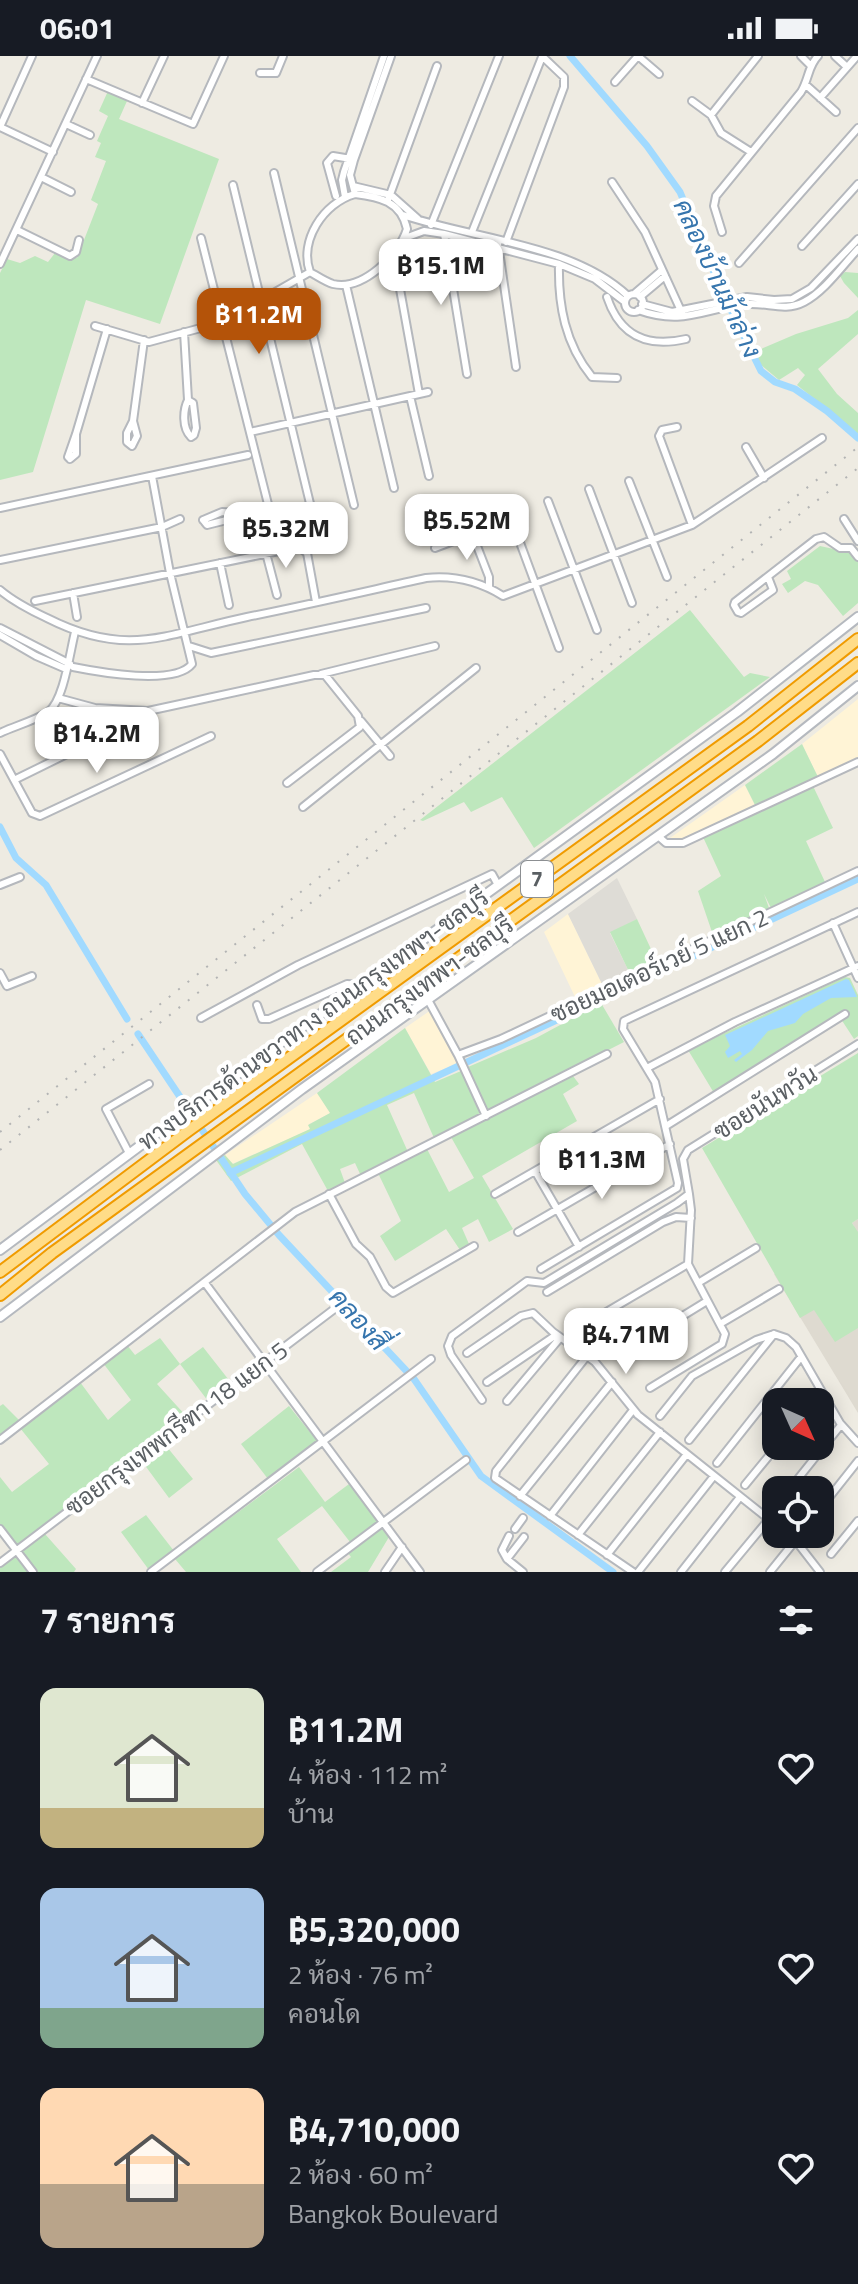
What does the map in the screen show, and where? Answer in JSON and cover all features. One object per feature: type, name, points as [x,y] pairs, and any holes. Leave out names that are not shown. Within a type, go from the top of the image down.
[{"type":"highway","name":"ถนนกรุงเทพฯ-ชลบุรี","points":[[0,1272],[188,1131],[748,726],[858,639]]},
{"type":"highway","name":"ถนนกรุงเทพฯ-ชลบุรี","points":[[0,1295],[52,1253],[745,750],[858,663]]},
{"type":"main road","name":"ทางบริการด้านขวาทาง ถนนกรุงเทพฯ-ชลบุรี","points":[[0,1250],[737,712],[858,617]]},
{"type":"main road","points":[[0,1317],[230,1142],[427,998],[773,754],[858,686]]},
{"type":"street","points":[[32,56],[0,127],[53,152]]},
{"type":"street","points":[[0,264],[97,56]]},
{"type":"street","points":[[142,103],[164,56]]},
{"type":"street","points":[[86,79],[193,124],[224,56]]},
{"type":"street","points":[[260,73],[276,73],[283,56]]},
{"type":"street","points":[[354,190],[350,175],[351,159],[384,56]]},
{"type":"street","points":[[345,197],[342,180],[391,56]]},
{"type":"street","points":[[431,225],[499,56]]},
{"type":"street","points":[[472,232],[542,56],[564,77],[564,87],[506,242]]},
{"type":"street","points":[[615,82],[638,56],[659,74]]},
{"type":"street","points":[[711,115],[758,56]]},
{"type":"street","points":[[801,56],[810,65]]},
{"type":"street","points":[[722,232],[714,201],[806,85],[810,65],[818,56]]},
{"type":"street","points":[[835,56],[847,67]]},
{"type":"street","points":[[820,98],[857,56]]},
{"type":"street","points":[[390,197],[437,66]]},
{"type":"street","points":[[806,85],[827,110],[836,112]]},
{"type":"street","points":[[692,101],[711,115],[721,133],[751,152]]},
{"type":"street","points":[[66,124],[90,135]]},
{"type":"street","points":[[739,263],[855,137],[858,128]]},
{"type":"street","points":[[336,196],[327,163],[333,156],[351,159]]},
{"type":"street","points":[[274,173],[354,505]]},
{"type":"street","points":[[41,177],[71,192]]},
{"type":"street","points":[[612,182],[645,232],[682,315]]},
{"type":"street","points":[[802,246],[858,184]]},
{"type":"street","points":[[233,185],[314,520]]},
{"type":"street","points":[[390,197],[403,215],[407,229],[394,256],[371,274],[346,285],[332,284],[310,272],[305,258],[311,234],[323,216],[354,190],[390,197],[419,220]]},
{"type":"street","points":[[403,215],[431,225],[472,232],[595,279],[633,303],[682,315],[748,300],[782,300],[802,295],[858,239]]},
{"type":"street","points":[[17,230],[70,256],[76,252],[79,240]]},
{"type":"street","points":[[404,238],[424,231],[498,244],[506,242],[582,265],[610,280],[633,303]]},
{"type":"street","points":[[444,234],[467,374]]},
{"type":"street","points":[[201,238],[273,524]]},
{"type":"street","points":[[498,244],[516,367]]},
{"type":"street","points":[[748,300],[782,308],[805,302],[858,249]]},
{"type":"street","points":[[394,256],[419,394]]},
{"type":"street","points":[[559,264],[560,310],[577,353],[592,377],[617,378]]},
{"type":"street","points":[[95,326],[149,342],[223,322],[310,272]]},
{"type":"street","points":[[621,324],[633,303],[664,273]]},
{"type":"street","points":[[346,285],[394,488]]},
{"type":"street","points":[[607,297],[621,324],[647,341],[669,343],[686,339]]},
{"type":"street","points":[[76,434],[107,329]]},
{"type":"street","points":[[184,332],[188,400],[184,408],[187,433],[191,437],[196,428],[193,403],[188,400]]},
{"type":"street","points":[[133,421],[144,340]]},
{"type":"street","points":[[250,432],[428,392]]},
{"type":"street","points":[[410,396],[429,476]]},
{"type":"street","points":[[677,427],[662,430],[659,436],[692,525]]},
{"type":"street","points":[[0,590],[24,607],[75,632],[113,640],[146,640],[186,634],[229,621],[447,576],[489,587],[503,596],[692,525],[822,438]]},
{"type":"street","points":[[746,447],[764,478]]},
{"type":"street","points":[[0,508],[248,455]]},
{"type":"street","points":[[0,635],[36,656],[69,666],[131,676],[183,670],[192,664],[170,573],[152,476]]},
{"type":"street","points":[[629,481],[667,577]]},
{"type":"street","points":[[589,489],[632,603]]},
{"type":"street","points":[[548,501],[597,630]]},
{"type":"street","points":[[236,513],[268,505]]},
{"type":"street","points":[[0,560],[162,527],[180,519]]},
{"type":"street","points":[[768,577],[773,590],[741,613],[738,612],[735,602],[820,537],[840,548],[851,548],[858,542],[844,519]]},
{"type":"street","points":[[435,548],[512,521],[559,648]]},
{"type":"street","points":[[472,533],[489,577],[489,587]]},
{"type":"street","points":[[35,601],[299,547],[305,550],[316,602]]},
{"type":"street","points":[[851,548],[858,557]]},
{"type":"street","points":[[266,553],[277,595]]},
{"type":"street","points":[[220,563],[229,605]]},
{"type":"street","points":[[73,593],[77,617]]},
{"type":"street","points":[[189,646],[211,653],[426,608]]},
{"type":"street","points":[[0,628],[69,666]]},
{"type":"street","points":[[0,733],[50,711],[69,666],[75,632]]},
{"type":"street","points":[[58,698],[95,708],[148,711],[435,646]]},
{"type":"street","points":[[303,807],[476,668]]},
{"type":"street","points":[[321,674],[327,677],[390,756]]},
{"type":"street","points":[[287,783],[358,730],[361,721]]},
{"type":"street","points":[[14,780],[130,723]]},
{"type":"street","points":[[0,754],[32,813],[40,816],[211,736]]},
{"type":"street","points":[[658,836],[666,843],[683,843],[858,762]]},
{"type":"street","name":"ซอยมอเตอร์เวย์ 5 แยก 2","points":[[459,1056],[858,871]]},
{"type":"street","points":[[201,1018],[253,988],[492,874],[498,885]]},
{"type":"street","points":[[0,885],[20,877]]},
{"type":"street","points":[[541,1269],[677,1188],[660,1099],[647,1068],[623,1029],[624,1021],[858,912]]},
{"type":"street","points":[[833,923],[856,967],[858,978]]},
{"type":"street","points":[[647,1068],[735,1022],[856,967]]},
{"type":"street","points":[[0,973],[7,986],[32,976]]},
{"type":"street","points":[[257,1005],[262,1019],[269,1019],[347,984],[360,985]]},
{"type":"street","points":[[427,998],[459,1056],[486,1116]]},
{"type":"street","points":[[666,1126],[845,1014]]},
{"type":"street","name":"ซอยนันทวัน","points":[[689,1194],[683,1159],[688,1150],[858,1044]]},
{"type":"street","points":[[0,1440],[283,1221],[329,1194],[607,1054]]},
{"type":"street","points":[[129,1153],[106,1109],[149,1084]]},
{"type":"street","points":[[495,1194],[660,1099]]},
{"type":"street","points":[[518,1232],[670,1144]]},
{"type":"street","points":[[535,1171],[579,1247]]},
{"type":"street","points":[[329,1194],[356,1244],[370,1257],[386,1287],[393,1293],[474,1246]]},
{"type":"street","points":[[482,1400],[451,1355],[448,1346],[452,1336],[527,1281],[544,1283],[689,1194],[688,1264],[725,1334],[722,1344],[650,1388]]},
{"type":"street","points":[[547,1292],[663,1222],[676,1217],[691,1218]]},
{"type":"street","points":[[698,1283],[756,1248]]},
{"type":"street","points":[[591,1321],[688,1264]]},
{"type":"street","points":[[205,1283],[420,1572]]},
{"type":"street","points":[[720,1324],[779,1289]]},
{"type":"street","points":[[619,1355],[707,1301]]},
{"type":"street","name":"ซอยกรุงเทพกรีฑา 18 แยก 5","points":[[0,1563],[337,1307]]},
{"type":"street","points":[[467,1353],[528,1313],[538,1317],[558,1336],[587,1356],[633,1410],[762,1514]]},
{"type":"street","points":[[689,1440],[774,1334]]},
{"type":"street","points":[[660,1416],[692,1376],[756,1340],[774,1334],[791,1342],[819,1388]]},
{"type":"street","points":[[487,1382],[558,1336]]},
{"type":"street","points":[[507,1401],[558,1336]]},
{"type":"street","points":[[587,1356],[496,1471],[498,1481],[636,1572],[714,1476]]},
{"type":"street","points":[[717,1463],[801,1357]]},
{"type":"street","points":[[151,1572],[431,1359]]},
{"type":"street","points":[[520,1496],[612,1382]]},
{"type":"street","points":[[550,1516],[633,1410]]},
{"type":"street","points":[[834,1413],[858,1443]]},
{"type":"street","points":[[800,1476],[841,1425]]},
{"type":"street","points":[[578,1535],[660,1432]]},
{"type":"street","points":[[607,1555],[687,1454]]},
{"type":"street","points":[[317,1572],[466,1460]]},
{"type":"street","points":[[745,1485],[766,1460]]},
{"type":"street","points":[[834,1491],[858,1461]]},
{"type":"street","points":[[681,1572],[740,1497]]},
{"type":"street","points":[[515,1529],[523,1518]]},
{"type":"street","points":[[831,1554],[858,1521]]},
{"type":"street","points":[[725,1572],[762,1527]]},
{"type":"street","points":[[0,1529],[33,1572]]},
{"type":"street","points":[[509,1536],[502,1550],[507,1559],[523,1572]]},
{"type":"street","points":[[507,1559],[524,1537]]},
{"type":"street","points":[[385,1572],[402,1547]]},
{"type":"street","points":[[770,1572],[789,1548]]},
{"type":"street","points":[[801,1548],[820,1572]]},
{"type":"shaded area","points":[[858,699],[858,758],[818,777],[802,744]]},
{"type":"shaded area","points":[[745,785],[755,805],[679,841],[670,838]]},
{"type":"shaded area","points":[[617,878],[637,919],[610,933],[630,974],[603,986],[568,914]]},
{"type":"shaded area","points":[[568,914],[603,986],[576,999],[544,932]]},
{"type":"shaded area","points":[[431,1010],[459,1063],[431,1074],[405,1028]]},
{"type":"shaded area","points":[[317,1093],[331,1113],[309,1124],[311,1129],[232,1164],[225,1155]]},
{"type":"shaded area","points":[[858,1219],[858,1413],[774,1274],[854,1226],[852,1223]]},
{"type":"green space","points":[[108,91],[127,101],[119,119],[219,159],[160,324],[86,300],[33,472],[0,480],[0,273],[7,259],[20,263],[35,256],[48,262],[55,253],[77,258],[98,204],[91,200],[106,161],[95,157],[101,143],[97,141],[108,116],[99,111]]},
{"type":"green space","points":[[845,272],[858,273],[858,298],[840,276]]},
{"type":"green space","points":[[858,310],[858,334],[818,369],[837,394],[858,413],[858,434],[797,385],[805,375],[798,368],[779,380],[760,364],[754,352],[796,334],[848,318]]},
{"type":"green space","points":[[820,546],[852,553],[858,562],[858,603],[843,616],[818,585],[805,581],[788,593],[782,584],[791,579],[787,571]]},
{"type":"green space","points":[[690,610],[744,677],[750,673],[770,677],[534,848],[502,797],[471,812],[464,802],[420,820]]},
{"type":"green space","points":[[802,744],[818,777],[755,805],[745,785]]},
{"type":"green space","points":[[813,786],[833,828],[806,841],[825,882],[771,908],[764,894],[769,908],[713,935],[698,891],[721,876],[703,837]]},
{"type":"green space","points":[[637,919],[657,962],[630,974],[610,932]]},
{"type":"green space","points":[[845,977],[850,978],[858,995],[858,1036],[854,1039],[839,1016],[714,1093],[688,1050]]},
{"type":"green space","points":[[601,1003],[624,1042],[487,1112],[468,1067],[536,1038]]},
{"type":"green space","points":[[405,1028],[435,1082],[461,1071],[480,1111],[478,1116],[434,1138],[414,1093],[387,1105],[408,1152],[361,1176],[355,1163],[340,1169],[345,1183],[328,1191],[302,1144],[231,1181],[216,1160],[225,1155],[233,1164],[310,1129],[308,1125],[330,1113],[317,1093]]},
{"type":"green space","points":[[858,1053],[858,1219],[852,1223],[858,1232],[858,1328],[835,1342],[814,1310],[800,1318],[702,1148]]},
{"type":"green space","points":[[573,1076],[579,1084],[563,1094],[577,1121],[482,1176],[513,1229],[489,1242],[478,1219],[462,1228],[469,1244],[460,1250],[446,1229],[395,1261],[380,1236],[401,1221],[378,1173],[427,1149],[449,1192],[474,1178],[451,1137]]},
{"type":"green space","points":[[160,1338],[180,1364],[157,1384],[187,1417],[18,1547],[0,1524],[0,1477],[12,1492],[49,1464],[20,1428],[80,1382],[108,1420],[131,1400],[103,1363],[127,1345],[135,1355]]},
{"type":"green space","points":[[203,1347],[232,1384],[208,1401],[180,1364]]},
{"type":"green space","points":[[3,1404],[19,1420],[0,1435],[0,1406]]},
{"type":"green space","points":[[289,1406],[317,1441],[268,1479],[241,1444]]},
{"type":"green space","points":[[163,1442],[193,1479],[169,1498],[141,1460]]},
{"type":"green space","points":[[299,1467],[325,1502],[349,1484],[378,1522],[350,1542],[322,1506],[277,1539],[301,1572],[186,1572],[175,1559]]},
{"type":"green space","points":[[146,1515],[174,1551],[149,1570],[121,1532]]},
{"type":"green space","points":[[381,1526],[389,1537],[368,1572],[331,1572],[351,1557],[347,1552]]},
{"type":"green space","points":[[45,1534],[76,1569],[74,1572],[36,1572],[21,1552]]},
{"type":"green space","points":[[17,1555],[30,1572],[0,1572],[0,1568]]},
{"type":"water","points":[[846,979],[857,997],[831,998],[803,1014],[795,1023],[768,1031],[752,1050],[736,1062],[734,1060],[742,1054],[740,1051],[728,1058],[725,1052],[730,1046],[725,1035]]},
{"type":"waterway","name":"คลองบ้านม้าล่าง","points":[[570,56],[647,146],[680,192],[723,294],[761,371],[827,411],[858,438]]},
{"type":"waterway","name":"คลองสี่","points":[[0,827],[16,858],[46,885],[127,1019]]},
{"type":"waterway","points":[[230,1173],[858,879]]},
{"type":"waterway","name":"คลองสี่","points":[[138,1034],[245,1194],[279,1235],[414,1379],[481,1476],[613,1572]]},
{"type":"railway","points":[[0,1132],[858,447]]},
{"type":"railway","points":[[0,1150],[858,468]]}]
